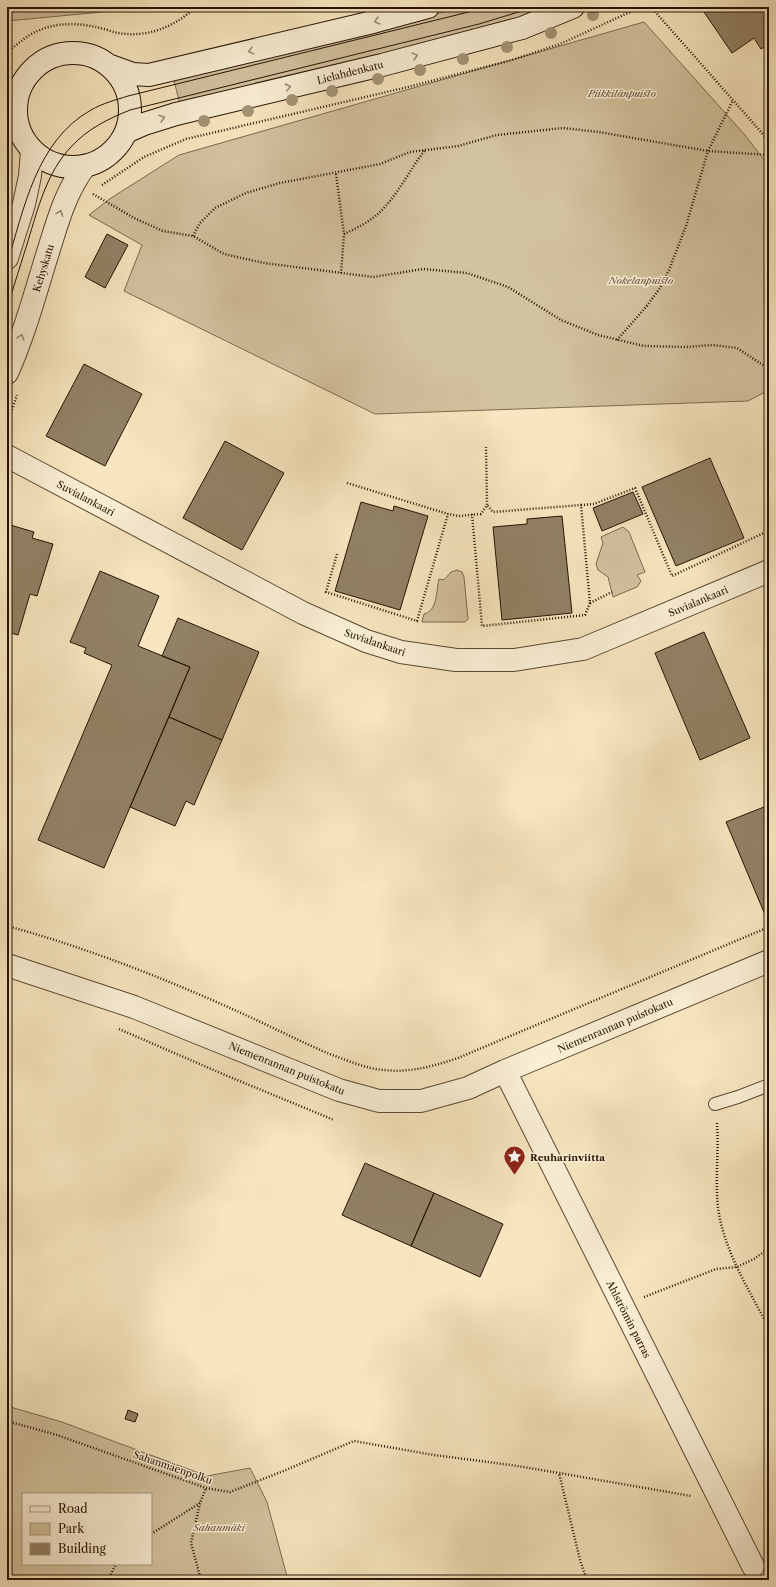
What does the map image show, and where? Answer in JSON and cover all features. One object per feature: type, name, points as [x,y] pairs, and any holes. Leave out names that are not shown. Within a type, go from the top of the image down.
[{"type":"street","points":[[7,93],[24,80],[37,65],[54,56],[73,52],[91,56],[108,65],[133,74],[149,75],[373,22],[428,7]]},
{"type":"street","name":"Lielahdenkatu","points":[[126,132],[144,124],[176,114],[382,65],[522,28],[573,7]]},
{"type":"street","points":[[20,141],[43,159],[57,165],[71,167],[85,166],[102,159],[116,148],[126,132],[130,110],[128,96],[120,78],[108,65]]},
{"type":"street","points":[[7,258],[24,204],[30,176],[20,141],[16,118],[17,98],[24,80]]},
{"type":"street","name":"Kehyskatu","points":[[7,373],[20,342],[59,216],[71,187],[85,166]]},
{"type":"street","name":"Suvialankaari","points":[[7,456],[303,613],[366,641],[409,654],[456,660],[514,660],[583,649],[769,571]]},
{"type":"street","name":"Niemenrannan puistokatu","points":[[7,965],[134,1007],[339,1090],[379,1101],[421,1101],[468,1088],[769,961]]},
{"type":"street","name":"Ahlströmin parras","points":[[506,1071],[753,1566]]},
{"type":"lane","points":[[715,1104],[769,1085]]},
{"type":"path","points":[[7,52],[39,30],[66,24],[99,28],[118,33],[137,34],[155,32],[180,21],[196,7]]},
{"type":"path","points":[[88,198],[91,193],[144,157],[186,139],[408,87],[512,60],[560,44],[641,7]]},
{"type":"path","points":[[651,7],[769,141]]},
{"type":"path","points":[[617,340],[646,307],[660,288],[669,270],[686,226],[708,151],[733,100]]},
{"type":"path","points":[[193,236],[200,223],[215,208],[246,193],[280,183],[336,174],[380,164],[410,152],[458,146],[497,134],[563,128],[599,132],[708,151],[769,155]]},
{"type":"path","points":[[344,234],[359,227],[381,211],[425,150]]},
{"type":"path","points":[[336,174],[344,234],[341,273]]},
{"type":"path","points":[[91,193],[134,218],[163,231],[193,236],[224,254],[264,263],[373,277],[423,269],[467,273],[508,287],[561,320],[598,336],[644,346],[686,347],[713,345],[737,348],[769,369]]},
{"type":"path","points":[[347,483],[448,514],[459,516],[481,514],[487,505],[486,447]]},
{"type":"path","points":[[487,505],[493,512],[594,504],[635,488],[672,576],[766,532]]},
{"type":"path","points":[[472,514],[482,626],[585,615],[590,604],[581,505]]},
{"type":"path","points":[[337,554],[326,592],[417,621],[448,514]]},
{"type":"path","points":[[590,604],[612,592]]},
{"type":"path","points":[[7,926],[100,955],[237,1011],[320,1050],[353,1063],[383,1070],[405,1071],[426,1068],[458,1058],[494,1044],[769,928]]},
{"type":"path","points":[[115,1027],[334,1120]]},
{"type":"path","points":[[715,1104],[718,1208],[724,1237],[737,1267],[769,1328]]},
{"type":"path","points":[[622,1306],[716,1269],[737,1267],[754,1259],[769,1248]]},
{"type":"path","name":"Sahanmäenpolku","points":[[7,1421],[57,1435],[206,1488],[230,1492],[354,1441],[434,1454],[511,1464],[560,1474]]},
{"type":"path","points":[[587,1580],[580,1560],[560,1474],[721,1501]]},
{"type":"path","points":[[201,1580],[191,1543],[200,1503],[206,1488]]},
{"type":"path","points":[[152,1533],[200,1503]]},
{"type":"path","points":[[108,1580],[116,1565]]},
{"type":"green space","points":[[7,7],[108,7],[102,12],[7,21]]},
{"type":"green space","points":[[464,7],[556,7],[528,18],[180,104],[173,77]]},
{"type":"green space","name":"Nokelanpuisto","points":[[644,22],[744,134],[769,166],[769,390],[748,401],[375,414],[124,291],[142,245],[89,215],[111,198],[179,155]]},
{"type":"green space","points":[[623,527],[629,532],[645,572],[637,575],[641,581],[637,587],[613,597],[608,577],[598,570],[596,564],[603,543],[601,537]]},
{"type":"green space","points":[[457,570],[462,572],[464,577],[468,619],[465,622],[422,622],[424,614],[432,609],[436,600],[439,579],[444,580],[451,572]]},
{"type":"green space","name":"Sahanmäki","points":[[7,1406],[62,1422],[207,1476],[250,1468],[267,1502],[288,1580],[7,1580]]},
{"type":"building","points":[[711,7],[769,7],[769,44],[761,49],[754,38],[732,53],[704,12]]},
{"type":"building","points":[[107,234],[128,245],[105,288],[85,277]]},
{"type":"building","points":[[84,364],[142,394],[105,466],[46,436]]},
{"type":"building","points":[[225,441],[284,473],[242,550],[183,518]]},
{"type":"building","points":[[710,458],[744,538],[676,566],[642,487]]},
{"type":"building","points":[[633,492],[643,514],[602,531],[593,508]]},
{"type":"building","points":[[361,502],[393,511],[394,506],[428,516],[400,610],[335,591]]},
{"type":"building","points":[[562,516],[572,613],[502,620],[493,527],[527,524],[527,519]]},
{"type":"building","points":[[7,524],[34,532],[32,538],[53,544],[37,596],[30,594],[18,635],[7,632]]},
{"type":"building","points":[[100,571],[159,596],[138,646],[190,667],[104,868],[38,840],[112,665],[84,653],[86,648],[70,642]]},
{"type":"building","points":[[178,618],[259,652],[222,740],[169,717],[190,667],[162,656]]},
{"type":"building","points":[[704,632],[750,738],[700,760],[655,653]]},
{"type":"building","points":[[169,717],[222,740],[194,805],[186,801],[175,826],[130,807]]},
{"type":"building","points":[[769,805],[769,916],[766,917],[726,822]]},
{"type":"building","points":[[365,1163],[434,1193],[411,1246],[342,1215]]},
{"type":"building","points":[[434,1193],[503,1224],[480,1277],[411,1246]]},
{"type":"building","points":[[128,1410],[138,1414],[135,1422],[125,1419]]},
{"type":"tram line","points":[[7,264],[27,199],[45,158],[57,139],[72,123],[91,110],[128,96],[489,7]]},
{"type":"tram line","points":[[7,308],[49,179],[71,147],[98,125],[130,110],[479,24],[535,7]]},
{"type":"place","name":"Reuharinviitta","points":[[514,1176]]},
{"type":"park label","name":"Piikkilänpuisto","points":[[622,93]]}]
